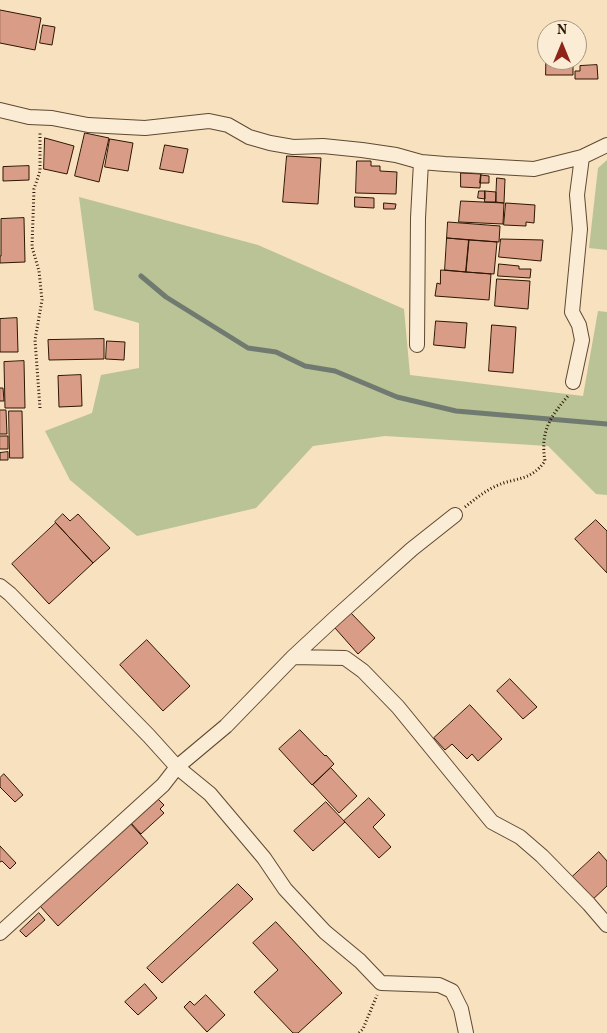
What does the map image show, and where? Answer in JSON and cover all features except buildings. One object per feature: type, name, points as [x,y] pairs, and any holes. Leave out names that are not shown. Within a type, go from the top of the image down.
[{"type":"street","points":[[0,110],[29,117],[88,125],[145,128],[209,121],[228,126],[249,137],[293,147],[324,146],[396,155],[421,162],[534,169],[582,157],[607,145]]},
{"type":"street","points":[[573,382],[582,340],[579,325],[572,312],[580,228],[576,195],[582,157]]},
{"type":"street","points":[[416,345],[421,162]]},
{"type":"street","points":[[0,933],[164,784],[177,768],[226,726],[293,657],[412,549],[455,515]]},
{"type":"street","points":[[0,586],[10,594],[177,768],[210,794],[264,858],[285,890],[325,932],[360,960],[382,983],[439,986],[452,991],[460,1009],[466,1033]]},
{"type":"street","points":[[293,657],[345,658],[363,671],[404,714],[492,822],[520,837],[542,856],[607,925]]},
{"type":"path","points":[[40,408],[35,340],[42,300],[39,271],[32,247],[34,189],[40,171],[41,118]]},
{"type":"path","points":[[455,515],[497,485],[520,480],[539,469],[545,461],[542,448],[552,415],[572,391],[573,382]]},
{"type":"path","points":[[359,1033],[363,1029],[382,983]]},
{"type":"green space","points":[[607,160],[607,250],[589,248],[598,168]]},
{"type":"green space","points":[[79,197],[258,245],[404,309],[410,375],[583,396],[598,311],[607,312],[607,495],[596,494],[548,446],[385,436],[313,446],[256,508],[137,536],[70,480],[45,431],[92,413],[101,375],[139,368],[139,323],[94,310]]},
{"type":"waterway","points":[[141,276],[166,297],[248,348],[276,352],[305,366],[335,371],[397,397],[456,411],[607,424]]}]
